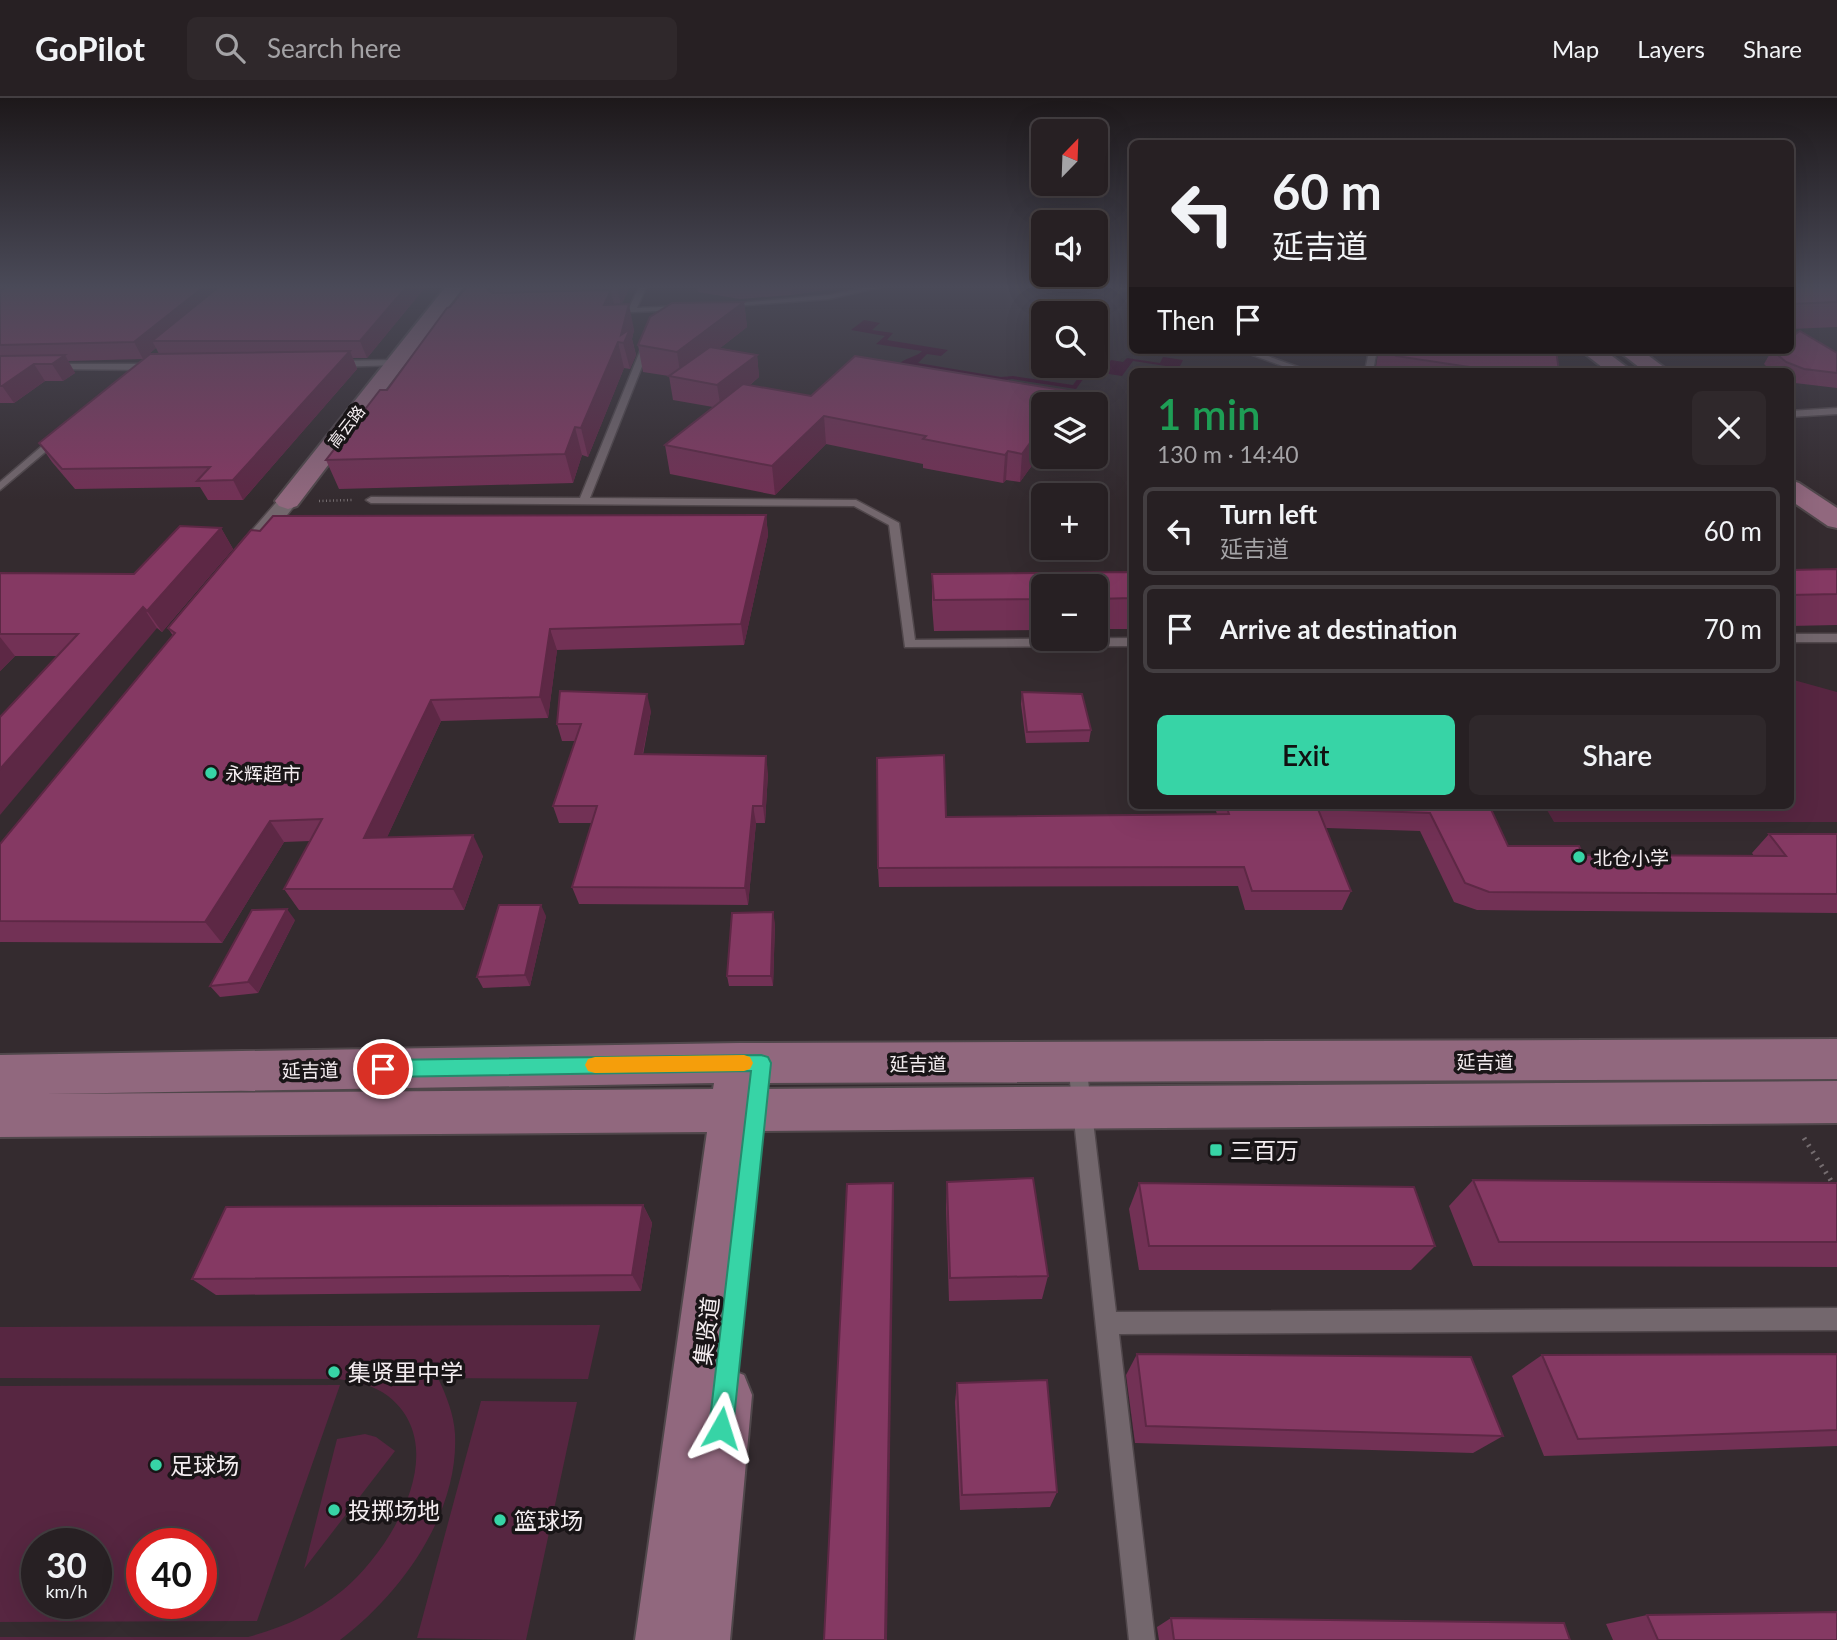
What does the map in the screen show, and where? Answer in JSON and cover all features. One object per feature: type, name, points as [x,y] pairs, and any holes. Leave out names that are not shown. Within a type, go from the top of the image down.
[{"type":"main road","name":"高云路","points":[[288,502],[400,357]]},
{"type":"main road","points":[[1600,357],[1617,368]]},
{"type":"main road","points":[[1637,357],[1654,368]]},
{"type":"main road","points":[[1795,477],[1828,485]]},
{"type":"main road","points":[[1795,477],[1837,520]]},
{"type":"main road","name":"延吉道","points":[[0,1116],[748,1086],[1077,1063],[1837,1059]]},
{"type":"main road","name":"延吉道","points":[[0,1075],[748,1086],[1082,1108],[1837,1102]]},
{"type":"main road","name":"集贤道","points":[[668,1640],[748,1086]]},
{"type":"main road","name":"集贤道","points":[[697,1640],[748,1086]]},
{"type":"street","points":[[236,564],[288,502]]},
{"type":"lane","points":[[584,499],[641,357]]},
{"type":"lane","points":[[1264,357],[1297,368]]},
{"type":"lane","points":[[130,375],[150,359]]},
{"type":"lane","points":[[328,364],[395,363]]},
{"type":"lane","points":[[38,368],[167,366]]},
{"type":"lane","points":[[1794,414],[1837,411]]},
{"type":"lane","points":[[0,486],[70,427]]},
{"type":"lane","points":[[371,500],[584,499],[856,503],[894,523],[909,644],[1129,642]]},
{"type":"lane","points":[[1794,638],[1837,638]]},
{"type":"lane","points":[[1077,1063],[1142,1640]]},
{"type":"lane","points":[[1107,1323],[1837,1319]]},
{"type":"path","points":[[288,502],[371,500]]},
{"type":"shaded area","points":[[912,357],[924,357],[918,363],[1001,377],[1013,376],[1073,385],[1078,378],[1084,378],[1076,389],[1012,379],[1000,381],[900,363]]},
{"type":"shaded area","points":[[1163,357],[1183,360],[1179,368],[1133,361],[1122,376],[1108,374],[1108,364],[1111,360],[1123,362],[1127,358],[1160,363]]},
{"type":"shaded area","points":[[1794,680],[1837,692],[1837,822],[1554,822],[1546,809],[1794,809]]},
{"type":"shaded area","points":[[600,1325],[588,1379],[438,1378],[447,1398],[455,1434],[454,1464],[447,1493],[422,1550],[404,1576],[363,1621],[340,1640],[0,1640],[0,1637],[248,1637],[298,1619],[343,1590],[379,1551],[408,1498],[415,1470],[415,1443],[407,1418],[388,1396],[371,1387],[339,1379],[0,1378],[0,1327]]},
{"type":"shaded area","name":"足球场","points":[[340,1385],[257,1621],[0,1622],[0,1386]]},
{"type":"shaded area","name":"篮球场","points":[[481,1401],[577,1402],[526,1640],[417,1638]]},
{"type":"shaded area","name":"投掷场地","points":[[365,1434],[376,1437],[395,1451],[304,1569],[337,1439]]},
{"type":"building","points":[[0,357],[62,357],[52,364],[34,364],[0,386]]},
{"type":"building","points":[[146,357],[345,357],[233,480],[197,481],[210,467],[62,469],[39,443]]},
{"type":"building","points":[[411,357],[612,357],[581,428],[575,427],[565,454],[326,460],[380,390],[387,390]]},
{"type":"building","points":[[696,357],[754,357],[717,385],[669,376]]},
{"type":"building","points":[[854,357],[861,357],[1068,391],[1031,392],[1031,442],[1022,454],[1008,451],[1005,455],[824,416],[772,466],[665,445],[743,384],[811,396]]},
{"type":"building","points":[[1402,357],[1557,357],[1559,368],[1476,368]]},
{"type":"building","points":[[1780,357],[1837,357],[1837,373],[1804,369]]},
{"type":"building","name":"永辉超市","points":[[766,515],[741,624],[550,629],[540,697],[431,700],[364,838],[473,835],[453,889],[284,889],[322,819],[270,821],[205,922],[0,921],[0,844],[175,633],[168,628],[251,530],[260,531],[273,516]]},
{"type":"building","points":[[180,526],[221,528],[147,611],[143,607],[0,769],[0,717],[78,634],[0,634],[0,573],[134,574]]},
{"type":"building","points":[[1837,569],[1837,594],[1794,595],[1794,570]]},
{"type":"building","points":[[1129,572],[1129,598],[1108,599],[1108,574],[1031,574],[1031,599],[934,600],[932,574]]},
{"type":"building","points":[[560,691],[647,694],[635,754],[766,756],[763,806],[753,806],[745,888],[572,887],[597,806],[553,806],[581,724],[557,724]]},
{"type":"building","points":[[1022,692],[1082,694],[1091,730],[1027,732]]},
{"type":"building","points":[[944,755],[946,817],[1229,814],[1227,809],[1318,809],[1351,891],[1252,891],[1244,867],[878,868],[877,758]]},
{"type":"building","points":[[1318,809],[1491,809],[1508,846],[1579,846],[1583,855],[1786,856],[1769,834],[1837,834],[1837,894],[1489,892],[1465,883],[1430,813]]},
{"type":"building","points":[[499,905],[541,905],[525,975],[477,977]]},
{"type":"building","points":[[287,909],[248,982],[210,986],[252,910]]},
{"type":"building","points":[[773,912],[771,976],[727,976],[732,913]]},
{"type":"building","points":[[1033,1178],[1048,1276],[950,1278],[947,1182]]},
{"type":"building","points":[[1473,1180],[1837,1183],[1837,1242],[1499,1242]]},
{"type":"building","points":[[893,1183],[885,1640],[824,1640],[847,1184]]},
{"type":"building","points":[[1139,1183],[1414,1187],[1435,1246],[1149,1246]]},
{"type":"building","points":[[643,1205],[632,1275],[192,1279],[226,1207]]},
{"type":"building","points":[[1137,1354],[1471,1357],[1503,1436],[1146,1426]]},
{"type":"building","points":[[1837,1354],[1837,1430],[1578,1439],[1542,1355]]},
{"type":"building","points":[[1047,1380],[1057,1492],[962,1495],[957,1383]]},
{"type":"building","points":[[1837,1612],[1837,1640],[1658,1640],[1647,1615]]},
{"type":"building","points":[[1171,1618],[1564,1623],[1570,1640],[1174,1640]]},
{"type":"slow traffic","points":[[595,1065],[744,1063]]},
{"type":"place","name":"永辉超市","points":[[211,773]]},
{"type":"place","name":"北仓小学","points":[[1579,857]]},
{"type":"place","name":"三百万","points":[[1216,1150]]},
{"type":"place","name":"集贤里中学","points":[[334,1372]]},
{"type":"place","name":"足球场","points":[[156,1465]]},
{"type":"place","name":"投掷场地","points":[[334,1510]]},
{"type":"place","name":"篮球场","points":[[500,1520]]},
{"type":"route","points":[[383,1069],[761,1063],[721,1428]]}]
